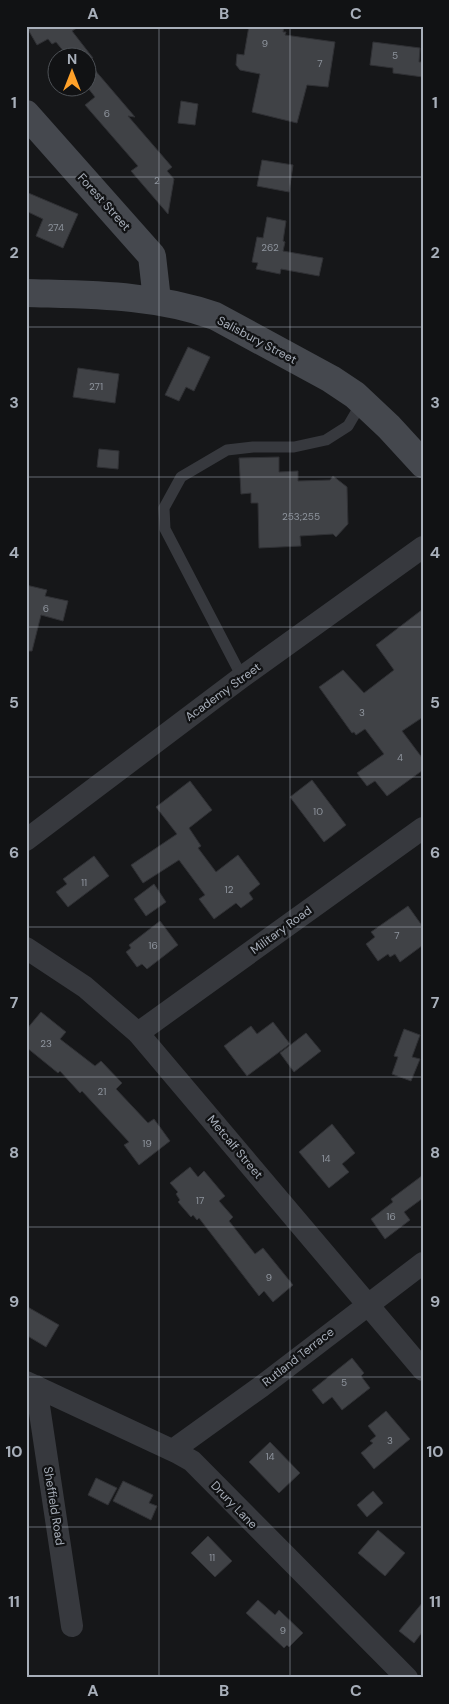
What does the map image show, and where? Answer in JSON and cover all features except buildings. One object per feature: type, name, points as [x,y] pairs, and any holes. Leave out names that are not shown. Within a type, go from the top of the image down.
[{"type":"main road","name":"Forest Street","points":[[26,114],[152,256],[157,300]]},
{"type":"main road","name":"Salisbury Street","points":[[26,293],[157,300],[196,310],[237,327],[331,379],[362,402],[389,427],[423,464]]},
{"type":"street","name":"Academy Street","points":[[26,840],[242,677],[423,548]]},
{"type":"street","name":"Military Road","points":[[138,1033],[423,828]]},
{"type":"street","name":"Metcalf Street","points":[[26,948],[84,987],[138,1033],[423,1370]]},
{"type":"street","name":"Rutland Terrace","points":[[172,1450],[262,1386],[423,1263]]},
{"type":"street","name":"Drury Lane","points":[[31,1384],[192,1461],[407,1678]]},
{"type":"street","name":"Sheffield Road","points":[[31,1384],[72,1626]]},
{"type":"lane","points":[[242,677],[165,529],[164,508],[181,477],[227,450],[253,447],[294,447],[326,440],[348,426],[362,402]]}]
